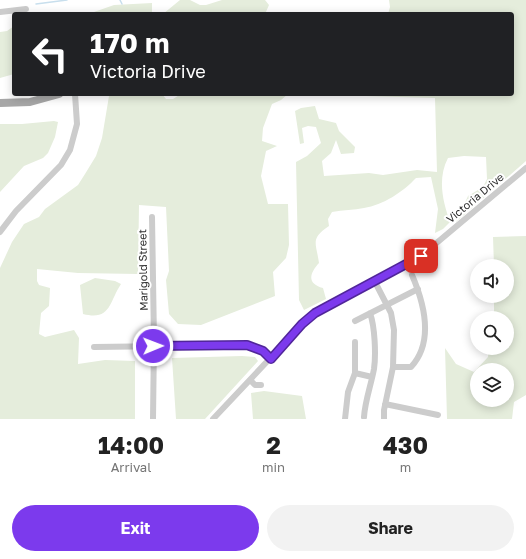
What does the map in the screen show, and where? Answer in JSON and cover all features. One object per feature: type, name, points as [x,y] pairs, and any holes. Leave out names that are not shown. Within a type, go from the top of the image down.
[{"type":"main road","points":[[0,99],[34,96]]},
{"type":"main road","points":[[0,103],[30,102],[52,96]]},
{"type":"street","points":[[0,12],[26,9]]},
{"type":"street","points":[[0,232],[16,211],[61,165],[70,150],[77,124],[75,96]]},
{"type":"street","name":"Victoria Drive","points":[[214,419],[307,319],[324,308],[421,256],[526,168]]},
{"type":"street","name":"Marigold Street","points":[[152,216],[153,419]]},
{"type":"street","points":[[393,367],[410,367],[423,344],[425,309],[412,275]]},
{"type":"street","points":[[375,282],[393,322],[393,367],[385,404],[384,419]]},
{"type":"street","points":[[355,321],[418,289]]},
{"type":"street","points":[[364,417],[374,367],[374,322],[370,313]]},
{"type":"street","points":[[345,419],[348,392],[355,373],[355,342]]},
{"type":"street","points":[[94,347],[247,345],[263,351],[271,359]]},
{"type":"street","points":[[355,373],[372,377]]},
{"type":"street","points":[[250,380],[255,385],[261,385]]},
{"type":"street","points":[[385,404],[438,415]]},
{"type":"green space","points":[[180,0],[190,0],[200,5],[206,5],[222,0],[265,0],[269,5],[266,12],[165,12]]},
{"type":"green space","points":[[389,0],[526,0],[526,161],[456,222],[468,196],[483,187],[487,179],[486,157],[464,156],[448,158],[443,174],[442,190],[445,207],[450,222],[443,229],[435,233],[438,209],[431,177],[416,178],[399,193],[378,204],[360,209],[332,212],[328,219],[329,226],[319,234],[317,238],[316,245],[319,263],[313,270],[311,277],[314,283],[323,288],[326,299],[304,310],[299,300],[296,162],[307,156],[321,143],[316,127],[308,126],[302,128],[304,143],[300,144],[295,111],[301,108],[315,106],[319,119],[336,123],[339,131],[355,147],[354,153],[341,154],[336,140],[331,153],[322,161],[324,176],[369,173],[383,175],[417,170],[437,172],[435,98],[366,96],[514,96],[514,12],[389,12],[390,7]]},
{"type":"green space","points":[[152,3],[152,12],[94,12],[114,5]]},
{"type":"green space","points":[[12,27],[12,75],[0,78],[0,32],[7,31]]},
{"type":"green space","points":[[109,96],[164,96],[166,99],[173,99],[178,96],[286,96],[272,104],[263,128],[262,141],[277,146],[266,151],[261,176],[268,204],[288,204],[289,245],[286,258],[273,272],[275,296],[201,325],[178,324],[169,314],[166,280],[169,271],[166,207],[139,205],[138,274],[78,273],[37,269],[37,281],[39,285],[50,288],[49,306],[41,313],[39,334],[45,337],[74,330],[79,338],[78,364],[105,360],[135,361],[135,419],[0,419],[0,268],[12,242],[24,224],[39,217],[45,209],[78,185],[96,156],[102,138]]},
{"type":"green space","points":[[54,121],[58,122],[55,137],[48,153],[43,158],[24,166],[0,192],[0,124],[22,124]]},
{"type":"green space","points":[[526,236],[526,395],[514,402],[514,363],[482,363],[488,355],[514,355],[514,311],[494,311],[494,303],[514,303],[514,259],[494,259],[493,237]]},
{"type":"green space","points":[[95,278],[115,281],[121,284],[108,308],[104,312],[99,315],[83,314],[80,285]]},
{"type":"green space","points":[[445,348],[456,364],[470,370],[470,407],[513,407],[512,419],[447,419]]},
{"type":"green space","points":[[255,357],[258,361],[205,419],[176,419],[172,358]]},
{"type":"green space","points":[[264,391],[302,396],[306,419],[253,419],[251,393]]},
{"type":"waterway","points":[[36,4],[67,0]]},
{"type":"waterway","points":[[120,0],[122,4]]},
{"type":"route","points":[[153,346],[247,345],[263,351],[271,359],[302,324],[315,313],[400,269],[421,256]]}]
